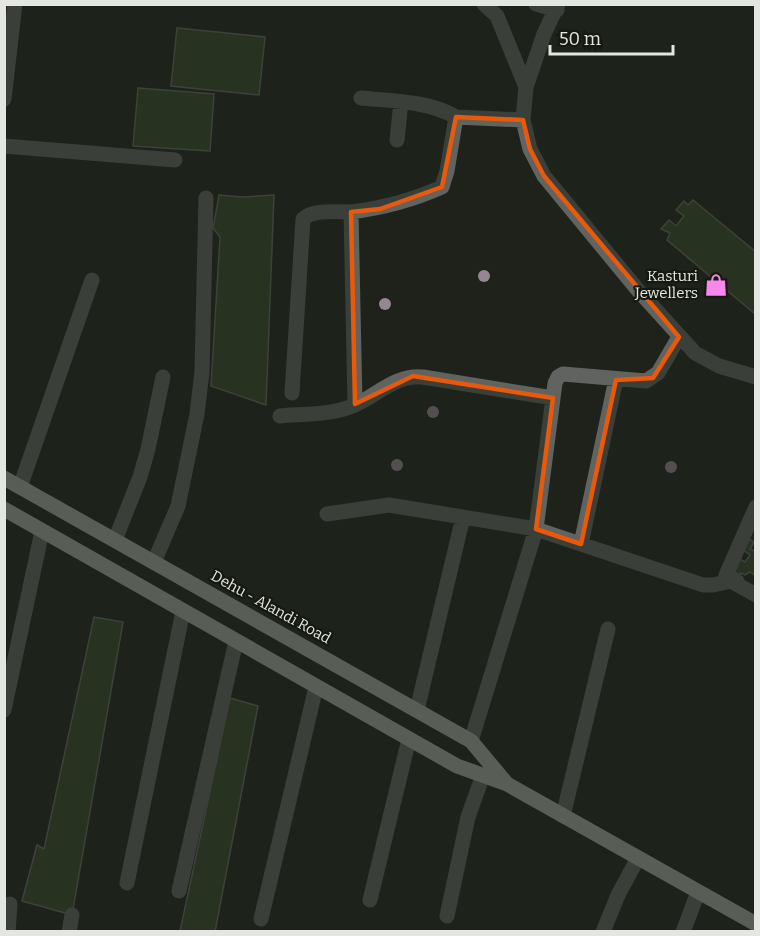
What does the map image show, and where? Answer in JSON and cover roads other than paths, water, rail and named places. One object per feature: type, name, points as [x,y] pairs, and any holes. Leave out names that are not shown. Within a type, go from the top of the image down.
[{"type":"main road","name":"Dehu - Alandi Road","points":[[4,478],[471,741],[507,784]]},
{"type":"main road","name":"Dehu - Alandi Road","points":[[4,509],[457,766],[507,784],[756,924]]},
{"type":"street","points":[[4,99],[15,4]]},
{"type":"street","points":[[484,4],[497,16],[526,87]]},
{"type":"street","points":[[536,4],[557,7],[544,34],[526,87],[523,120],[530,149],[544,176],[636,289],[695,353],[732,371],[756,377]]},
{"type":"street","points":[[361,98],[444,110],[456,117],[523,120]]},
{"type":"street","points":[[397,140],[401,102]]},
{"type":"street","points":[[292,393],[303,219],[314,213],[380,208],[442,187],[456,117]]},
{"type":"street","points":[[4,146],[174,160]]},
{"type":"street","points":[[154,562],[178,506],[197,414],[202,372],[206,198]]},
{"type":"street","points":[[351,212],[355,404]]},
{"type":"street","points":[[20,487],[92,280]]},
{"type":"street","points":[[471,741],[536,529],[555,383],[558,377],[563,374],[646,381],[658,373],[679,336]]},
{"type":"street","points":[[280,416],[332,412],[355,404],[400,379],[413,376],[553,398]]},
{"type":"street","points":[[115,540],[140,477],[163,377]]},
{"type":"street","points":[[581,544],[616,379]]},
{"type":"street","points":[[327,514],[389,505],[536,529],[703,585],[731,581],[756,593]]},
{"type":"street","points":[[756,507],[726,575],[756,593]]},
{"type":"street","points":[[417,710],[463,517]]},
{"type":"street","points":[[4,710],[42,531]]},
{"type":"street","points":[[127,883],[183,611]]},
{"type":"street","points":[[563,816],[608,629]]},
{"type":"street","points":[[179,891],[236,641]]},
{"type":"street","points":[[261,919],[316,687]]},
{"type":"street","points":[[370,900],[409,739]]},
{"type":"street","points":[[447,916],[468,817],[483,775]]},
{"type":"street","points":[[603,932],[618,895],[638,858]]},
{"type":"street","points":[[683,932],[698,892]]},
{"type":"street","points":[[8,932],[10,904]]},
{"type":"street","points":[[69,932],[72,915]]},
{"type":"place","name":"Kasturi Jewellers","points":[[716,285]]}]
